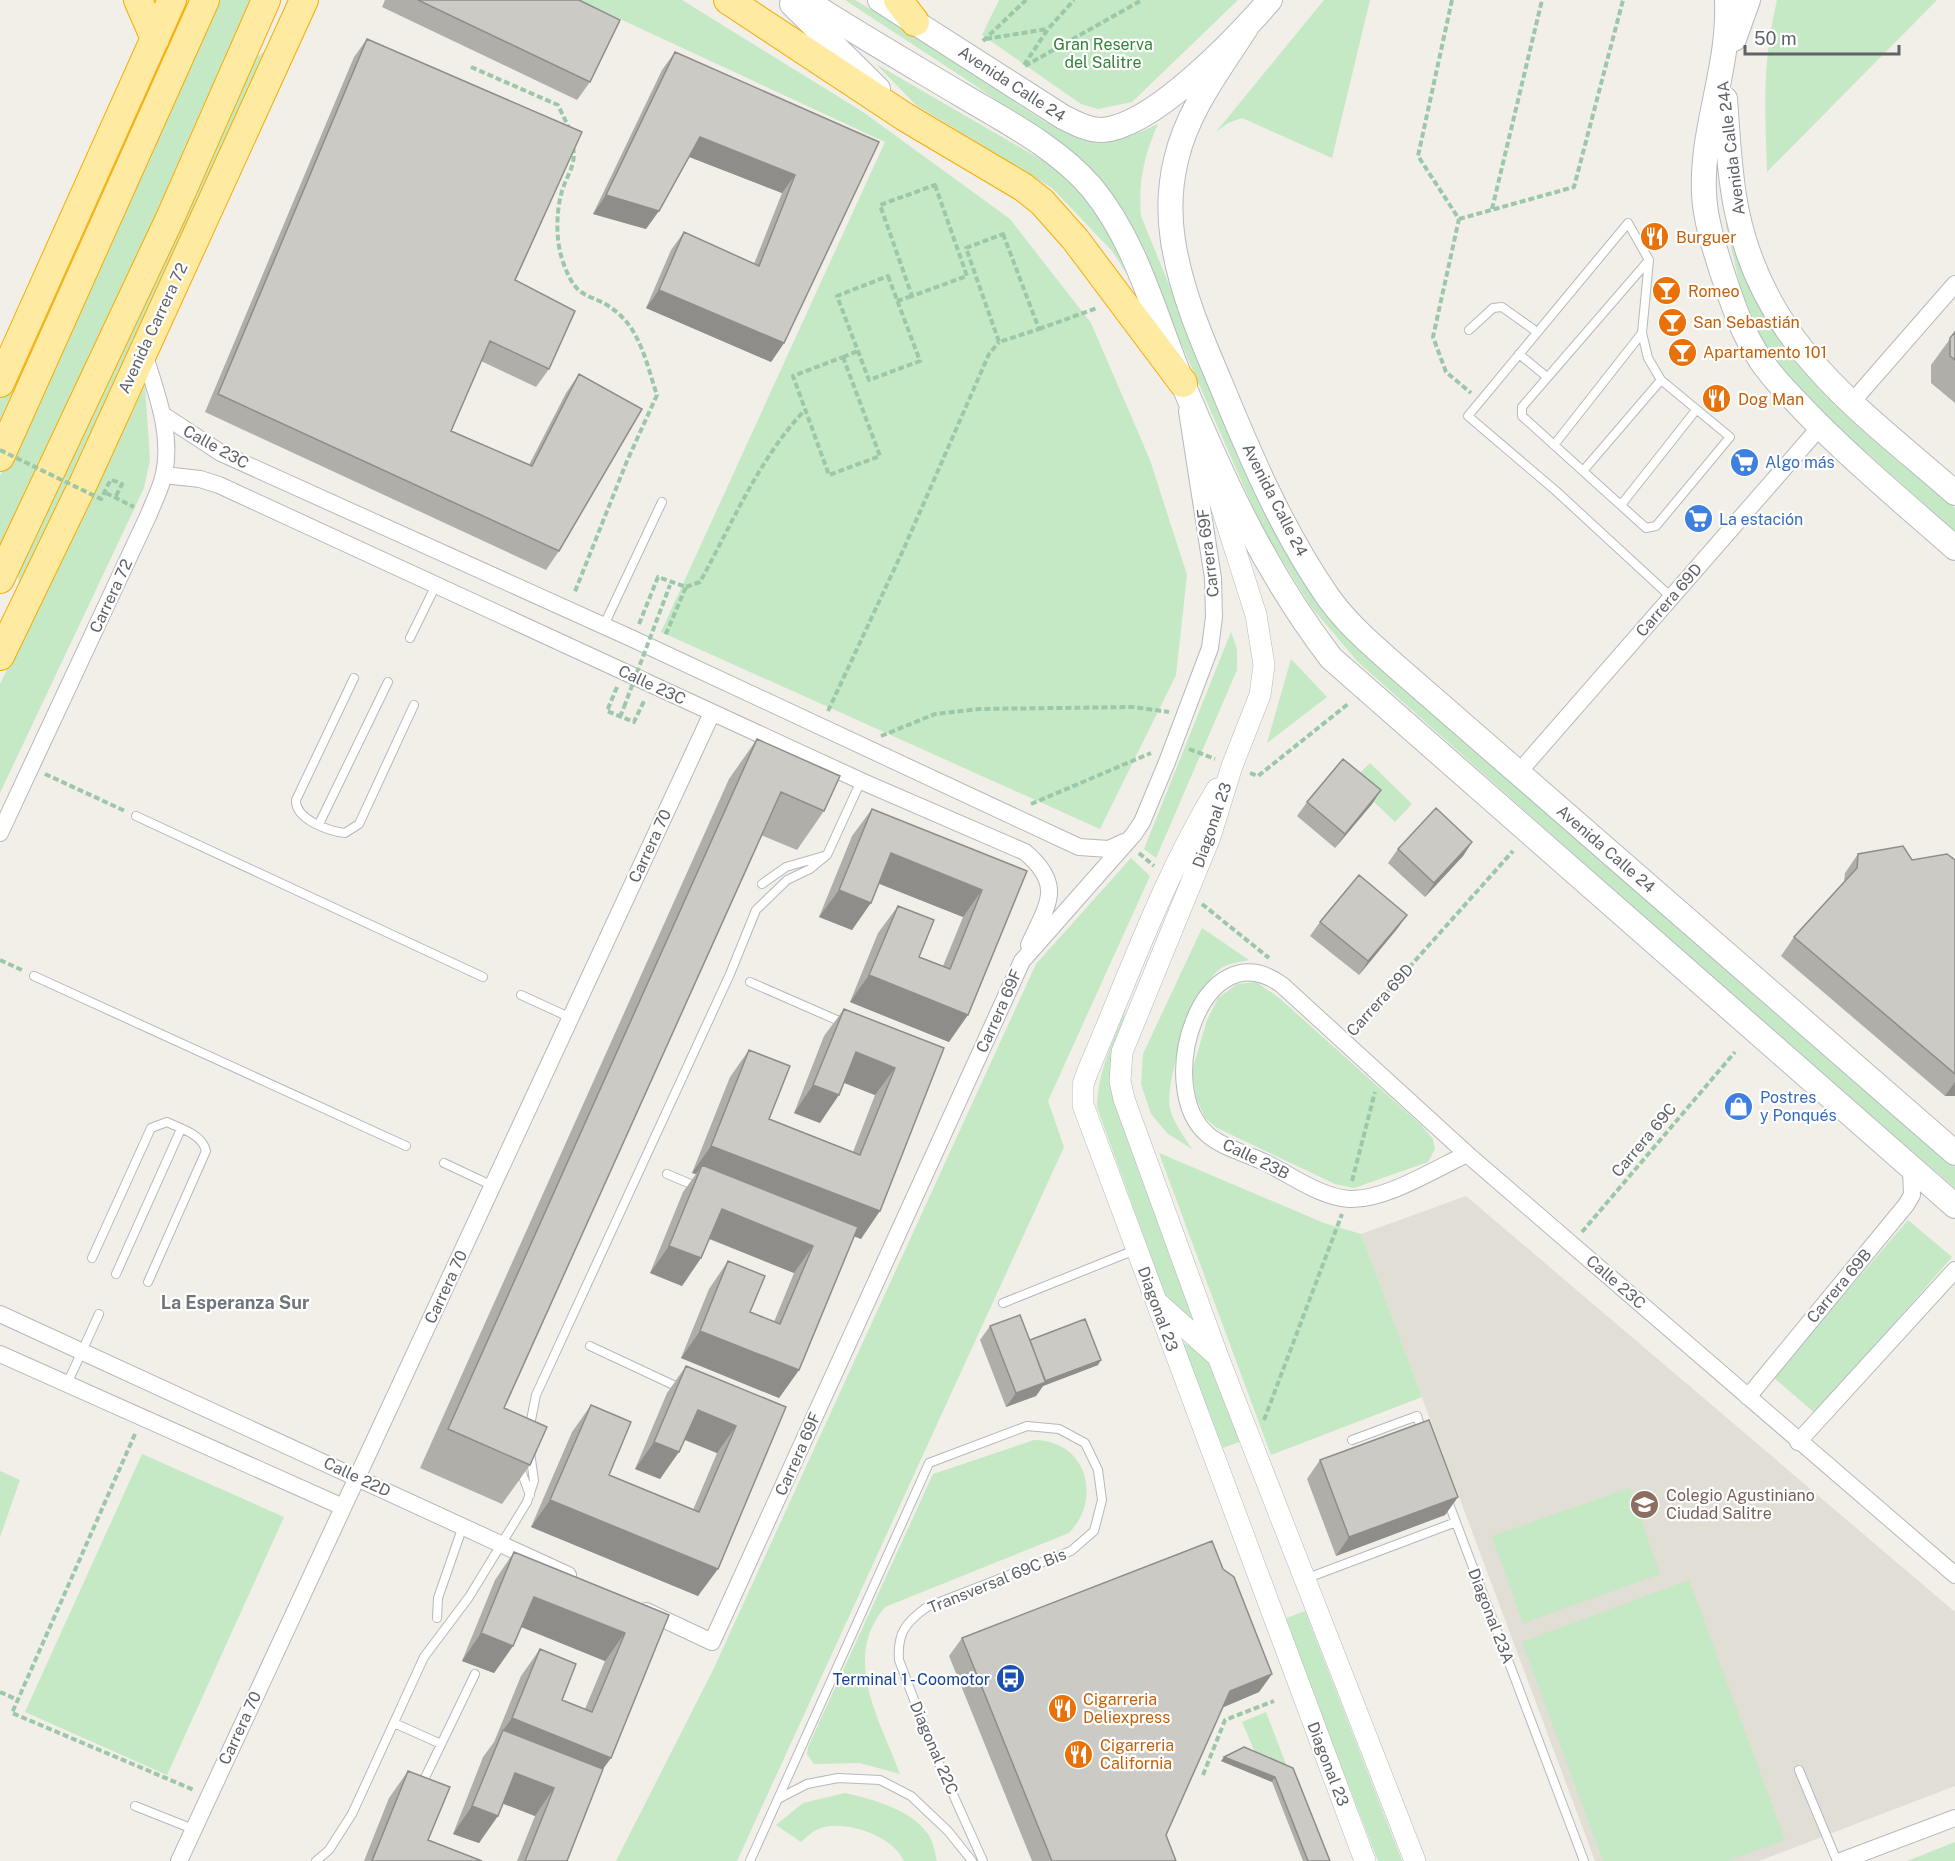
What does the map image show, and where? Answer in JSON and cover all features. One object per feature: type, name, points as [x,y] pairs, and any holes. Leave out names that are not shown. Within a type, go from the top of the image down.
[{"type":"highway","points":[[138,0],[155,39]]},
{"type":"highway","points":[[3,368],[172,0]]},
{"type":"highway","points":[[0,457],[206,0]]},
{"type":"highway","name":"Avenida Carrera 72","points":[[3,573],[171,216],[266,0]]},
{"type":"highway","points":[[728,0],[905,117],[990,166],[1042,202],[1075,239],[1183,383]]},
{"type":"highway","points":[[242,54],[303,4]]},
{"type":"highway","name":"Avenida Carrera 72","points":[[0,656],[84,483],[143,349],[303,4]]},
{"type":"highway","points":[[3,573],[15,624]]},
{"type":"main road","points":[[789,0],[905,117]]},
{"type":"main road","name":"Avenida Calle 24","points":[[805,0],[1020,129],[1066,163],[1090,186],[1110,211],[1124,235],[1183,383],[1250,533],[1288,598],[1331,658],[1955,1206]]},
{"type":"main road","name":"Avenida Calle 24","points":[[880,0],[906,11],[1063,117],[1092,129],[1103,130],[1143,116],[1169,97],[1246,28]]},
{"type":"main road","points":[[1246,28],[1270,0]]},
{"type":"main road","points":[[1723,73],[1728,21],[1727,0]]},
{"type":"main road","points":[[1723,73],[1748,0]]},
{"type":"main road","name":"Avenida Calle 24","points":[[1246,28],[1200,100],[1186,128],[1176,160],[1172,187],[1173,238],[1190,305],[1260,478],[1278,514],[1328,598],[1373,645],[1955,1153]]},
{"type":"main road","name":"Avenida Calle 24A","points":[[1723,73],[1737,211],[1749,257],[1769,304],[1810,362],[1955,493]]},
{"type":"main road","name":"Avenida Calle 24A","points":[[1723,73],[1705,155],[1704,194],[1710,230],[1733,303],[1748,340],[1777,382],[1820,427],[1955,548]]},
{"type":"street","points":[[1852,402],[1955,284]]},
{"type":"street","name":"Carrera 72","points":[[0,833],[149,514],[164,475],[166,441],[163,415],[143,349]]},
{"type":"street","name":"Carrera 69F","points":[[627,1603],[712,1642],[1022,961],[1142,822],[1210,648],[1214,617],[1213,578],[1183,383]]},
{"type":"street","name":"Diagonal 23","points":[[1183,383],[1261,640],[1264,680],[1232,766],[1210,837],[1122,1052],[1120,1081],[1124,1099],[1218,1356],[1415,1861]]},
{"type":"street","name":"Calle 23C","points":[[163,415],[221,453],[569,609],[1008,814],[1088,849],[1109,849],[1125,842]]},
{"type":"street","name":"Carrera 69D","points":[[1518,773],[1820,427]]},
{"type":"street","name":"Calle 23C","points":[[164,475],[200,479],[219,484],[861,782],[1025,852],[1039,864],[1047,875],[1051,896],[1022,961]]},
{"type":"street","name":"Carrera 70","points":[[179,1861],[712,713]]},
{"type":"street","name":"Diagonal 23","points":[[1232,766],[1188,836],[1088,1073],[1082,1095],[1085,1114],[1365,1861]]},
{"type":"street","name":"Calle 23C","points":[[1185,1095],[1183,1070],[1187,1043],[1203,1005],[1220,981],[1246,972],[1271,977],[1467,1154],[1798,1442],[1955,1575]]},
{"type":"street","name":"Calle 23B","points":[[1185,1095],[1194,1119],[1209,1136],[1317,1189],[1347,1199]]},
{"type":"street","points":[[1347,1199],[1372,1197],[1467,1154]]},
{"type":"street","name":"Carrera 69B","points":[[1748,1397],[1906,1205],[1912,1195],[1911,1168]]},
{"type":"street","points":[[1798,1442],[1955,1270]]},
{"type":"street","points":[[1154,1299],[1218,1356]]},
{"type":"street","name":"Calle 22D","points":[[0,1314],[585,1583]]},
{"type":"street","name":"Calle 22D","points":[[0,1354],[343,1506]]},
{"type":"street","points":[[1841,1861],[1955,1818]]},
{"type":"lane","points":[[1648,260],[1547,376],[1522,407],[1522,416],[1646,528],[1656,526],[1730,437],[1660,380],[1648,358],[1642,333],[1648,260],[1628,223],[1467,416],[1556,491],[1671,597]]},
{"type":"lane","points":[[1469,330],[1493,308],[1502,307],[1537,332]]},
{"type":"lane","points":[[1554,445],[1642,333]]},
{"type":"lane","points":[[1519,354],[1547,376]]},
{"type":"lane","points":[[1583,471],[1660,380]]},
{"type":"lane","points":[[1621,506],[1696,410]]},
{"type":"lane","points":[[604,626],[662,501]]},
{"type":"lane","points":[[410,638],[436,585]]},
{"type":"lane","points":[[354,678],[296,800],[300,816],[345,833],[359,824],[414,705]]},
{"type":"lane","points":[[319,824],[388,682]]},
{"type":"lane","points":[[316,1861],[330,1850],[352,1814],[424,1657],[469,1597],[530,1495],[534,1481],[529,1426],[536,1395],[730,974],[754,914],[787,880],[810,869],[827,855],[861,782]]},
{"type":"lane","points":[[136,816],[483,977]]},
{"type":"lane","points":[[762,884],[786,867],[827,855]]},
{"type":"lane","points":[[33,976],[406,1146]]},
{"type":"lane","points":[[750,982],[858,1029]]},
{"type":"lane","points":[[521,995],[571,1018]]},
{"type":"lane","points":[[92,1258],[151,1128],[155,1124],[166,1122],[201,1140],[206,1151],[147,1282]]},
{"type":"lane","points":[[116,1274],[181,1129]]},
{"type":"lane","points":[[444,1164],[493,1186]]},
{"type":"lane","points":[[667,1174],[709,1192]]},
{"type":"lane","points":[[1003,1303],[1136,1249]]},
{"type":"lane","points":[[67,1384],[99,1314]]},
{"type":"lane","points":[[590,1346],[686,1391]]},
{"type":"lane","points":[[1352,1440],[1417,1416],[1428,1448]]},
{"type":"lane","name":"Transversal 69C Bis","points":[[778,1799],[929,1463],[1027,1426],[1059,1429],[1085,1443],[1098,1470],[1102,1500],[1094,1531],[1071,1551],[927,1607],[911,1618],[900,1632]]},
{"type":"lane","points":[[519,1461],[520,1474],[530,1495]]},
{"type":"lane","name":"Diagonal 23A","points":[[1444,1490],[1584,1861]]},
{"type":"lane","points":[[1305,1579],[1456,1522]]},
{"type":"lane","points":[[438,1618],[438,1598],[463,1526]]},
{"type":"lane","name":"Diagonal 22C","points":[[900,1632],[899,1660],[933,1750],[983,1861]]},
{"type":"lane","points":[[417,1794],[475,1674]]},
{"type":"lane","points":[[394,1724],[441,1744]]},
{"type":"lane","points":[[1799,1770],[1837,1861]]},
{"type":"lane","points":[[750,1861],[778,1799],[807,1784],[838,1778],[880,1780],[911,1796],[948,1831],[972,1861]]},
{"type":"lane","points":[[135,1806],[194,1829]]},
{"type":"path","points":[[978,46],[1026,0]]},
{"type":"path","points":[[1074,0],[1048,29],[1023,67],[1142,0]]},
{"type":"path","points":[[1452,0],[1418,156],[1458,219],[1433,337],[1446,372],[1480,401]]},
{"type":"path","points":[[1492,209],[1542,0]]},
{"type":"path","points":[[1458,219],[1574,187],[1623,0]]},
{"type":"path","points":[[985,39],[1048,29]]},
{"type":"path","points":[[471,67],[558,105],[570,130]]},
{"type":"path","points":[[569,609],[614,490],[657,395],[635,334],[621,316],[603,303],[585,297],[574,288],[561,256],[557,221],[561,194],[575,159],[572,140]]},
{"type":"path","points":[[912,296],[880,205],[935,185],[967,276]]},
{"type":"path","points":[[999,342],[966,248],[1003,234],[1039,329]]},
{"type":"path","points":[[897,302],[974,273]]},
{"type":"path","points":[[888,276],[920,360],[869,380],[858,351],[837,296],[888,276]]},
{"type":"path","points":[[820,726],[905,546],[989,354],[999,342],[1120,299]]},
{"type":"path","points":[[843,357],[879,456],[829,475],[793,376],[858,351]]},
{"type":"path","points":[[633,639],[658,577],[686,587],[700,582],[766,463],[787,429],[805,410]]},
{"type":"path","points":[[0,450],[101,499],[111,479],[122,484],[115,498]]},
{"type":"path","points":[[84,483],[149,514]]},
{"type":"path","points":[[620,717],[671,583]]},
{"type":"path","points":[[659,651],[686,587]]},
{"type":"path","points":[[614,694],[607,711],[620,717],[634,722],[642,706]]},
{"type":"path","points":[[1258,776],[1348,704]]},
{"type":"path","points":[[862,745],[935,714],[979,709],[1133,707],[1184,716]]},
{"type":"path","points":[[1008,814],[1174,743]]},
{"type":"path","points":[[30,767],[136,816]]},
{"type":"path","points":[[1125,842],[1170,878]]},
{"type":"path","name":"Carrera 69D","points":[[1343,1041],[1513,851]]},
{"type":"path","points":[[1188,892],[1271,960]]},
{"type":"path","points":[[0,960],[33,976]]},
{"type":"path","points":[[1345,1021],[1355,1028]]},
{"type":"path","name":"Carrera 69C","points":[[1572,1244],[1735,1052]]},
{"type":"path","points":[[1254,1448],[1347,1199],[1379,1074]]},
{"type":"path","points":[[142,1417],[12,1713],[208,1797]]},
{"type":"path","points":[[0,1692],[18,1700]]},
{"type":"path","points":[[1203,1775],[1225,1720],[1274,1701]]},
{"type":"shaded area","name":"Colegio Agustiniano Ciudad Salitre","points":[[1466,1196],[1955,1612],[1955,1786],[1759,1861],[1595,1861],[1361,1234]]},
{"type":"green space","points":[[186,0],[195,0],[0,420],[0,400]]},
{"type":"green space","points":[[215,0],[256,0],[0,559],[0,476],[94,274]]},
{"type":"green space","points":[[579,0],[682,0],[863,112],[1010,219],[1091,323],[1150,460],[1187,575],[1176,675],[1100,829],[661,632],[885,142]]},
{"type":"green space","points":[[845,0],[855,0],[962,65],[1028,111],[1068,133],[1093,140],[1113,140],[1158,124],[1143,169],[1140,192],[1141,216],[1245,472],[1275,531],[1318,597],[1871,1095],[1955,1167],[1955,1188],[1759,1019],[1358,662],[1312,608],[1262,528],[1149,270],[1057,143],[973,84]]},
{"type":"green space","name":"Gran Reserva del Salitre","points":[[999,0],[1238,0],[1132,102],[1098,109],[1081,104],[982,35]]},
{"type":"green space","points":[[1324,0],[1370,0],[1332,158],[1242,118],[1228,123],[1216,132]]},
{"type":"green space","points":[[1777,0],[1937,0],[1767,172],[1765,106],[1767,66]]},
{"type":"green space","points":[[267,49],[19,588],[18,567],[248,65]]},
{"type":"green space","points":[[876,64],[1054,167],[1079,190],[1098,215],[1114,243],[1127,274],[1112,251],[1052,188],[916,105]]},
{"type":"green space","points":[[1725,221],[1760,303],[1786,349],[1843,412],[1955,508],[1955,531],[1828,419],[1790,381],[1761,339],[1742,294]]},
{"type":"green space","points":[[145,386],[150,460],[144,488],[0,793],[0,684]]},
{"type":"green space","points":[[1231,632],[1237,649],[1237,670],[1156,858],[1144,849]]},
{"type":"green space","points":[[1291,659],[1327,697],[1267,743]]},
{"type":"green space","points":[[1370,763],[1412,804],[1395,822],[1352,781]]},
{"type":"green space","points":[[1131,858],[1150,876],[1048,1101],[1064,1147],[737,1861],[616,1861],[713,1670],[1036,964]]},
{"type":"green space","points":[[1202,928],[1249,960],[1223,967],[1213,976],[1193,1010],[1177,1055],[1169,1095],[1170,1109],[1192,1149],[1168,1134],[1151,1114],[1141,1084],[1143,1054]]},
{"type":"green space","points":[[1256,982],[1278,997],[1421,1125],[1433,1139],[1435,1149],[1428,1162],[1354,1188],[1335,1184],[1217,1128],[1205,1118],[1196,1098],[1192,1071],[1207,1020],[1218,998],[1237,984]]},
{"type":"green space","points":[[1126,1008],[1113,1067],[1198,1325],[1165,1295],[1097,1107],[1103,1069]]},
{"type":"green space","points":[[1159,1153],[1324,1223],[1361,1234],[1422,1397],[1271,1455]]},
{"type":"green space","points":[[1908,1220],[1952,1257],[1816,1414],[1773,1377]]},
{"type":"green space","points":[[1181,1341],[1210,1358],[1241,1441],[1223,1448]]},
{"type":"green space","points":[[1034,1440],[1052,1443],[1066,1450],[1077,1460],[1084,1473],[1087,1488],[1085,1504],[1079,1519],[1069,1533],[885,1607],[872,1627],[866,1647],[865,1668],[868,1689],[875,1711],[900,1774],[860,1763],[814,1764],[807,1754],[808,1747],[933,1474]]},
{"type":"green space","points":[[142,1454],[284,1517],[167,1775],[25,1712]]},
{"type":"green space","points":[[0,1471],[20,1480],[0,1537]]},
{"type":"green space","points":[[1630,1488],[1660,1574],[1523,1623],[1492,1536]]},
{"type":"green space","points":[[1689,1580],[1785,1840],[1727,1861],[1603,1861],[1522,1642]]},
{"type":"green space","points":[[1305,1611],[1402,1861],[1378,1861],[1284,1619]]},
{"type":"green space","points":[[1266,1712],[1289,1772],[1258,1759],[1242,1722]]},
{"type":"green space","points":[[845,1793],[879,1802],[912,1818],[930,1837],[937,1861],[904,1861],[889,1843],[878,1836],[852,1827],[827,1827],[816,1830],[801,1842],[776,1825],[803,1803]]},
{"type":"green space","points":[[1955,1842],[1955,1861],[1907,1861]]},
{"type":"building","points":[[418,0],[579,0],[620,20],[590,82]]},
{"type":"building","points":[[367,39],[582,132],[515,280],[575,311],[549,369],[490,341],[451,431],[532,466],[579,374],[642,409],[559,551],[218,394]]},
{"type":"building","points":[[675,52],[879,142],[784,343],[659,290],[684,232],[759,266],[795,175],[700,137],[659,211],[606,195]]},
{"type":"building","points":[[1955,332],[1955,360],[1950,356],[1950,338]]},
{"type":"building","points":[[757,739],[840,776],[824,811],[781,792],[504,1408],[547,1427],[530,1465],[448,1429]]},
{"type":"building","points":[[1343,759],[1381,790],[1345,834],[1307,802]]},
{"type":"building","points":[[1436,808],[1472,842],[1434,883],[1398,849]]},
{"type":"building","points":[[872,809],[1027,871],[968,1015],[869,975],[898,906],[934,920],[919,957],[950,969],[982,890],[891,853],[871,903],[839,890]]},
{"type":"building","points":[[1903,846],[1912,860],[1947,854],[1955,860],[1955,1074],[1794,937],[1857,868],[1858,854]]},
{"type":"building","points":[[1359,875],[1407,915],[1368,961],[1320,922]]},
{"type":"building","points":[[844,1009],[944,1048],[880,1211],[711,1146],[749,1050],[790,1066],[769,1119],[860,1155],[895,1068],[856,1052],[839,1095],[813,1085]]},
{"type":"building","points":[[702,1165],[858,1227],[799,1370],[700,1331],[728,1261],[765,1276],[750,1312],[780,1324],[813,1246],[722,1209],[701,1258],[669,1246]]},
{"type":"building","points":[[1020,1315],[1046,1382],[1016,1393],[990,1326]]},
{"type":"building","points":[[1085,1319],[1101,1360],[1045,1381],[1030,1340]]},
{"type":"building","points":[[686,1366],[786,1407],[718,1569],[550,1500],[591,1405],[631,1422],[609,1475],[699,1512],[736,1426],[698,1410],[679,1452],[654,1442]]},
{"type":"building","points":[[1429,1420],[1458,1497],[1349,1537],[1320,1460]]},
{"type":"building","points":[[1212,1541],[1223,1569],[1234,1577],[1272,1674],[1230,1691],[1166,1835],[1176,1861],[1052,1861],[962,1638]]},
{"type":"building","points":[[514,1552],[669,1615],[611,1758],[512,1718],[540,1649],[576,1664],[562,1700],[592,1712],[625,1633],[534,1597],[513,1646],[481,1633]]},
{"type":"building","points":[[503,1730],[603,1769],[567,1861],[525,1861],[554,1788],[515,1773],[498,1816],[472,1806]]},
{"type":"building","points":[[1244,1747],[1293,1768],[1330,1861],[1308,1861],[1275,1777],[1224,1757]]},
{"type":"building","points":[[408,1771],[450,1787],[428,1840],[482,1861],[372,1861]]},
{"type":"place","name":"Burguer","points":[[1655,237]]},
{"type":"place","name":"Romeo","points":[[1667,291]]},
{"type":"place","name":"San Sebastián","points":[[1672,322]]},
{"type":"place","name":"Apartamento 101","points":[[1682,352]]},
{"type":"place","name":"Dog Man","points":[[1717,399]]},
{"type":"place","name":"Algo más","points":[[1744,462]]},
{"type":"place","name":"La estación","points":[[1698,519]]},
{"type":"place","name":"Postres y Ponqués","points":[[1739,1106]]},
{"type":"place","name":"Colegio Agustiniano Ciudad Salitre","points":[[1645,1504]]},
{"type":"place","name":"Terminal 1 - Coomotor","points":[[1011,1679]]},
{"type":"place","name":"Cigarreria Deliexpress","points":[[1062,1708]]},
{"type":"place","name":"Cigarreria California","points":[[1079,1754]]},
{"type":"district","name":"La Esperanza Sur","points":[[235,1302]]}]
